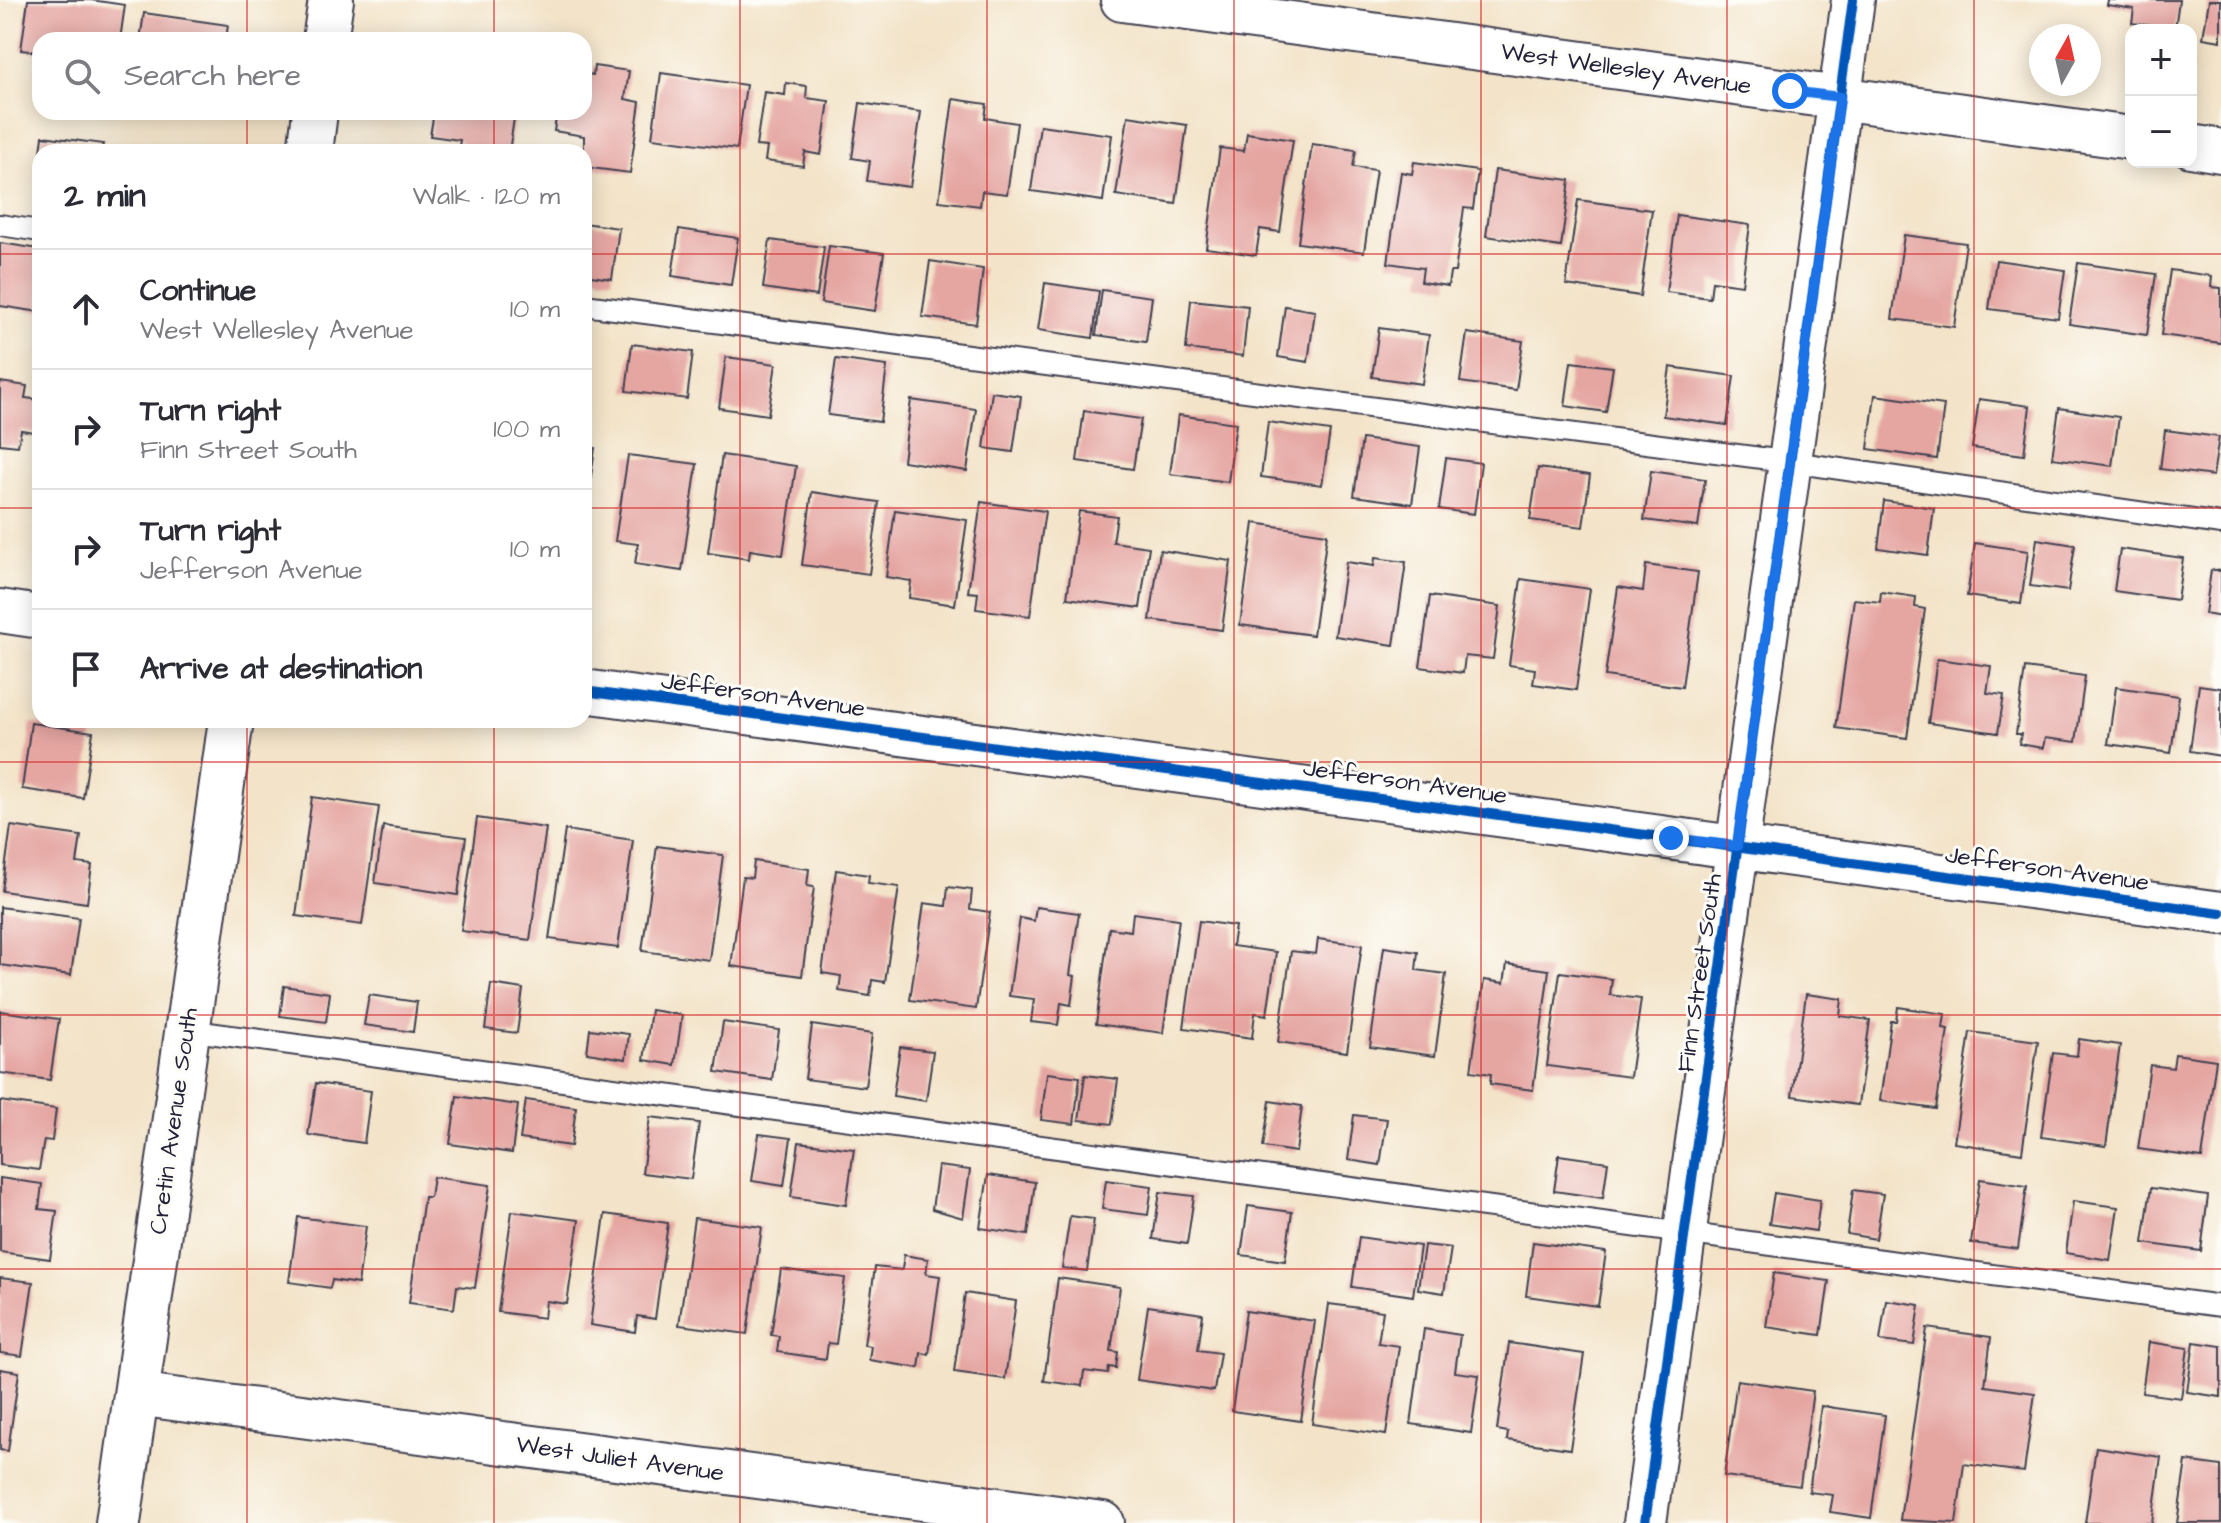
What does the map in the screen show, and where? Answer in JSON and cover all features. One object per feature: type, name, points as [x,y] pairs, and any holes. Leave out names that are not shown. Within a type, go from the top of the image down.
[{"type":"main road","points":[[326,32],[331,0]]},
{"type":"main road","points":[[311,144],[314,120]]},
{"type":"main road","name":"Cretin Avenue South","points":[[118,1523],[230,728]]},
{"type":"street","name":"West Wellesley Avenue","points":[[1122,0],[2125,137]]},
{"type":"street","name":"Finn Street South","points":[[1645,1523],[1853,0]]},
{"type":"street","points":[[2197,147],[2221,151]]},
{"type":"street","points":[[0,611],[32,616]]},
{"type":"street","name":"Jefferson Avenue","points":[[592,692],[2221,913]]},
{"type":"street","name":"West Juliet Avenue","points":[[136,1394],[1103,1523]]},
{"type":"lane","points":[[0,225],[32,230]]},
{"type":"lane","points":[[592,306],[1792,462],[2221,524]]},
{"type":"lane","points":[[187,1030],[1685,1230],[2221,1306]]},
{"type":"building","points":[[28,0],[91,0],[125,5],[121,32],[32,32],[32,51],[21,50]]},
{"type":"building","points":[[2108,0],[2179,0],[2176,24],[2132,23],[2134,9],[2107,5]]},
{"type":"building","points":[[2209,0],[2221,0],[2221,41],[2203,38]]},
{"type":"building","points":[[144,13],[228,25],[227,32],[141,32]]},
{"type":"building","points":[[594,66],[629,71],[625,99],[640,102],[630,173],[592,168],[592,144],[584,144],[584,136],[554,131],[556,120],[592,120]]},
{"type":"building","points":[[661,73],[746,85],[737,149],[652,138]]},
{"type":"building","points":[[786,83],[807,86],[806,98],[829,101],[821,155],[805,152],[803,166],[765,161],[767,147],[756,146],[764,92],[785,95]]},
{"type":"building","points":[[953,99],[987,104],[985,118],[1017,123],[1007,194],[982,191],[980,206],[939,201]]},
{"type":"building","points":[[860,103],[921,112],[910,187],[867,181],[870,161],[852,158]]},
{"type":"building","points":[[1128,116],[1187,125],[1176,204],[1116,195]]},
{"type":"building","points":[[433,120],[514,120],[510,144],[459,144],[460,140],[430,136]]},
{"type":"building","points":[[1040,125],[1112,135],[1103,201],[1031,191]]},
{"type":"building","points":[[1247,133],[1293,140],[1280,232],[1260,229],[1256,255],[1206,248],[1220,148],[1244,151]]},
{"type":"building","points":[[43,136],[103,144],[42,144]]},
{"type":"building","points":[[1312,144],[1356,150],[1353,167],[1376,170],[1364,252],[1298,243]]},
{"type":"building","points":[[1414,162],[1478,171],[1473,209],[1464,208],[1455,272],[1450,272],[1448,286],[1421,282],[1423,268],[1388,263],[1401,172],[1412,174]]},
{"type":"building","points":[[1495,170],[1570,180],[1561,247],[1486,236]]},
{"type":"building","points":[[1578,200],[1652,210],[1640,296],[1566,285]]},
{"type":"building","points":[[1677,215],[1750,225],[1742,285],[1712,281],[1710,298],[1666,292]]},
{"type":"building","points":[[592,224],[619,228],[612,279],[592,276]]},
{"type":"building","points":[[679,229],[738,238],[731,285],[672,276]]},
{"type":"building","points":[[1904,235],[1966,243],[1954,327],[1892,319]]},
{"type":"building","points":[[770,240],[824,247],[817,296],[763,288]]},
{"type":"building","points":[[0,243],[32,248],[32,311],[0,306]]},
{"type":"building","points":[[829,246],[884,253],[875,311],[821,303]]},
{"type":"building","points":[[1996,260],[2065,270],[2058,318],[1989,309]]},
{"type":"building","points":[[930,261],[983,269],[976,324],[922,317]]},
{"type":"building","points":[[2078,263],[2156,274],[2147,335],[2069,324]]},
{"type":"building","points":[[2170,270],[2212,276],[2211,287],[2221,288],[2221,343],[2161,335]]},
{"type":"building","points":[[1045,283],[1099,291],[1093,338],[1038,330]]},
{"type":"building","points":[[1102,290],[1152,297],[1146,342],[1096,335]]},
{"type":"building","points":[[1191,300],[1248,306],[1243,356],[1186,349]]},
{"type":"building","points":[[1285,306],[1315,311],[1308,362],[1278,357]]},
{"type":"building","points":[[1379,328],[1429,335],[1422,384],[1372,377]]},
{"type":"building","points":[[1467,333],[1523,341],[1516,390],[1460,382]]},
{"type":"building","points":[[632,344],[693,352],[687,399],[626,391]]},
{"type":"building","points":[[726,357],[776,364],[768,415],[719,408]]},
{"type":"building","points":[[836,359],[887,366],[880,422],[828,415]]},
{"type":"building","points":[[1571,362],[1613,367],[1606,412],[1565,406]]},
{"type":"building","points":[[1670,367],[1734,376],[1727,425],[1663,416]]},
{"type":"building","points":[[0,382],[27,386],[25,398],[32,399],[32,432],[21,430],[18,446],[0,444]]},
{"type":"building","points":[[992,392],[1021,396],[1013,452],[984,448]]},
{"type":"building","points":[[1875,395],[1944,405],[1937,459],[1868,449]]},
{"type":"building","points":[[1979,399],[2030,406],[2024,455],[1972,448]]},
{"type":"building","points":[[911,400],[976,409],[967,471],[903,461]]},
{"type":"building","points":[[2059,408],[2119,417],[2112,466],[2052,458]]},
{"type":"building","points":[[1084,411],[1141,419],[1133,469],[1077,461]]},
{"type":"building","points":[[1178,415],[1236,423],[1228,482],[1170,474]]},
{"type":"building","points":[[1268,422],[1330,431],[1322,485],[1261,477]]},
{"type":"building","points":[[2165,430],[2219,437],[2213,476],[2160,469]]},
{"type":"building","points":[[1362,439],[1420,447],[1412,504],[1354,496]]},
{"type":"building","points":[[628,455],[697,464],[682,571],[635,564],[638,544],[615,541]]},
{"type":"building","points":[[722,455],[796,466],[783,555],[750,550],[749,559],[708,553]]},
{"type":"building","points":[[1446,458],[1481,463],[1474,514],[1439,509]]},
{"type":"building","points":[[1538,468],[1590,475],[1583,527],[1530,520]]},
{"type":"building","points":[[1651,471],[1705,479],[1698,527],[1644,520]]},
{"type":"building","points":[[812,492],[879,502],[869,574],[802,565]]},
{"type":"building","points":[[1884,501],[1934,508],[1928,555],[1878,548]]},
{"type":"building","points":[[981,502],[1045,511],[1030,616],[976,609],[978,593],[968,592]]},
{"type":"building","points":[[895,510],[967,520],[955,605],[909,598],[911,581],[886,577]]},
{"type":"building","points":[[1079,511],[1117,516],[1113,542],[1149,547],[1140,608],[1067,598]]},
{"type":"building","points":[[1254,523],[1327,534],[1313,635],[1240,625]]},
{"type":"building","points":[[2037,539],[2075,545],[2068,591],[2030,586]]},
{"type":"building","points":[[1975,543],[2028,551],[2021,604],[1967,596]]},
{"type":"building","points":[[2120,549],[2183,558],[2177,600],[2114,591]]},
{"type":"building","points":[[1160,550],[1231,561],[1222,630],[1150,620]]},
{"type":"building","points":[[1375,558],[1406,562],[1394,645],[1335,636],[1346,562],[1374,566]]},
{"type":"building","points":[[1646,565],[1698,572],[1682,687],[1605,676],[1618,587],[1643,591]]},
{"type":"building","points":[[2211,570],[2221,571],[2221,617],[2205,614]]},
{"type":"building","points":[[1521,579],[1590,589],[1576,690],[1533,684],[1535,669],[1509,665]]},
{"type":"building","points":[[1881,592],[1916,597],[1915,607],[1925,609],[1907,738],[1836,728],[1854,599],[1880,602]]},
{"type":"building","points":[[1430,596],[1500,606],[1493,659],[1465,656],[1463,673],[1420,667]]},
{"type":"building","points":[[1937,659],[1991,666],[1987,693],[2004,695],[1998,733],[1928,723]]},
{"type":"building","points":[[2025,668],[2085,676],[2076,742],[2045,738],[2043,748],[2019,744],[2021,734],[2016,734]]},
{"type":"building","points":[[2199,685],[2221,688],[2221,756],[2190,751]]},
{"type":"building","points":[[2116,687],[2179,696],[2171,753],[2108,744]]},
{"type":"building","points":[[31,723],[32,728],[93,732],[83,798],[22,789]]},
{"type":"building","points":[[312,797],[379,807],[362,925],[296,916]]},
{"type":"building","points":[[477,818],[546,828],[530,940],[461,931]]},
{"type":"building","points":[[11,826],[81,836],[77,863],[92,865],[87,903],[2,891]]},
{"type":"building","points":[[383,826],[466,837],[458,895],[375,883]]},
{"type":"building","points":[[565,830],[633,840],[618,948],[549,939]]},
{"type":"building","points":[[657,846],[723,855],[709,960],[642,951]]},
{"type":"building","points":[[754,861],[809,869],[807,886],[814,887],[802,976],[731,966],[743,877],[752,878]]},
{"type":"building","points":[[836,870],[869,875],[868,883],[899,887],[885,982],[872,980],[870,996],[839,991],[841,976],[822,973]]},
{"type":"building","points":[[948,887],[972,890],[970,909],[990,912],[976,1009],[910,1000],[924,903],[946,906]]},
{"type":"building","points":[[0,907],[79,918],[71,975],[0,965]]},
{"type":"building","points":[[1036,907],[1079,913],[1070,975],[1075,976],[1071,1005],[1061,1003],[1058,1025],[1031,1022],[1034,999],[1009,996],[1020,918],[1034,921]]},
{"type":"building","points":[[1133,913],[1179,919],[1163,1033],[1096,1024],[1109,928],[1131,931]]},
{"type":"building","points":[[1199,921],[1235,926],[1232,946],[1276,952],[1267,1015],[1255,1013],[1252,1038],[1184,1028]]},
{"type":"building","points":[[1318,939],[1362,945],[1347,1052],[1278,1042],[1291,951],[1316,954]]},
{"type":"building","points":[[1384,947],[1418,952],[1416,970],[1446,974],[1435,1056],[1370,1047]]},
{"type":"building","points":[[1507,964],[1549,970],[1533,1090],[1490,1084],[1491,1074],[1471,1071],[1484,980],[1504,983]]},
{"type":"building","points":[[1560,972],[1612,979],[1610,995],[1641,999],[1630,1077],[1547,1066]]},
{"type":"building","points":[[491,984],[523,989],[517,1033],[485,1029]]},
{"type":"building","points":[[284,986],[330,993],[326,1022],[280,1016]]},
{"type":"building","points":[[1806,994],[1842,999],[1840,1016],[1870,1020],[1858,1105],[1792,1096]]},
{"type":"building","points":[[369,995],[417,1002],[413,1032],[364,1025]]},
{"type":"building","points":[[1898,1007],[1945,1014],[1943,1028],[1948,1029],[1936,1109],[1880,1101],[1891,1021],[1896,1021]]},
{"type":"building","points":[[651,1010],[682,1015],[675,1065],[644,1060]]},
{"type":"building","points":[[0,1011],[59,1019],[50,1080],[0,1073]]},
{"type":"building","points":[[723,1022],[779,1030],[772,1080],[716,1072]]},
{"type":"building","points":[[812,1025],[872,1034],[865,1087],[805,1079]]},
{"type":"building","points":[[590,1029],[629,1034],[626,1059],[587,1053]]},
{"type":"building","points":[[1970,1032],[2038,1041],[2022,1153],[1954,1143]]},
{"type":"building","points":[[2079,1039],[2120,1045],[2106,1146],[2041,1137],[2053,1053],[2077,1056]]},
{"type":"building","points":[[900,1047],[933,1051],[926,1101],[893,1096]]},
{"type":"building","points":[[2175,1054],[2216,1060],[2202,1158],[2138,1149],[2150,1065],[2173,1068]]},
{"type":"building","points":[[1047,1073],[1080,1077],[1074,1124],[1041,1120]]},
{"type":"building","points":[[1085,1075],[1118,1079],[1112,1124],[1079,1120]]},
{"type":"building","points":[[316,1083],[371,1091],[364,1143],[308,1135]]},
{"type":"building","points":[[457,1096],[518,1105],[512,1153],[450,1144]]},
{"type":"building","points":[[526,1100],[576,1107],[571,1146],[520,1139]]},
{"type":"building","points":[[0,1101],[56,1109],[52,1141],[44,1140],[39,1170],[0,1165]]},
{"type":"building","points":[[1270,1101],[1302,1106],[1296,1152],[1263,1147]]},
{"type":"building","points":[[1354,1115],[1387,1119],[1380,1165],[1348,1160]]},
{"type":"building","points":[[650,1117],[699,1123],[691,1179],[642,1173]]},
{"type":"building","points":[[759,1134],[791,1138],[784,1186],[752,1181]]},
{"type":"building","points":[[799,1142],[854,1149],[846,1205],[791,1197]]},
{"type":"building","points":[[1559,1155],[1608,1162],[1603,1198],[1554,1191]]},
{"type":"building","points":[[938,1166],[970,1170],[963,1218],[932,1209]]},
{"type":"building","points":[[988,1175],[1035,1182],[1028,1235],[980,1228]]},
{"type":"building","points":[[433,1177],[490,1185],[475,1288],[457,1286],[454,1309],[409,1303],[424,1197],[430,1197]]},
{"type":"building","points":[[0,1178],[42,1184],[39,1209],[57,1211],[50,1259],[0,1252]]},
{"type":"building","points":[[1980,1179],[2027,1186],[2018,1249],[1971,1243]]},
{"type":"building","points":[[1106,1180],[1152,1186],[1148,1215],[1102,1209]]},
{"type":"building","points":[[2151,1188],[2208,1196],[2201,1251],[2143,1243]]},
{"type":"building","points":[[1853,1190],[1883,1194],[1876,1239],[1847,1234]]},
{"type":"building","points":[[1160,1192],[1194,1196],[1187,1244],[1153,1239]]},
{"type":"building","points":[[1774,1193],[1820,1200],[1816,1231],[1769,1224]]},
{"type":"building","points":[[2073,1201],[2118,1207],[2110,1260],[2066,1253]]},
{"type":"building","points":[[1248,1206],[1292,1212],[1285,1261],[1241,1255]]},
{"type":"building","points":[[512,1211],[579,1220],[567,1304],[546,1301],[544,1318],[498,1312]]},
{"type":"building","points":[[605,1214],[668,1223],[655,1319],[637,1316],[635,1332],[590,1325]]},
{"type":"building","points":[[1070,1216],[1094,1219],[1087,1271],[1062,1268]]},
{"type":"building","points":[[298,1217],[366,1226],[358,1284],[332,1280],[330,1288],[289,1282]]},
{"type":"building","points":[[694,1218],[762,1227],[747,1334],[679,1325]]},
{"type":"building","points":[[1359,1237],[1420,1246],[1413,1296],[1352,1287]]},
{"type":"building","points":[[1533,1242],[1606,1252],[1598,1306],[1526,1296]]},
{"type":"building","points":[[1424,1245],[1451,1248],[1444,1293],[1418,1289]]},
{"type":"building","points":[[904,1255],[928,1259],[926,1274],[940,1276],[929,1354],[921,1353],[919,1368],[869,1360],[871,1346],[864,1345],[875,1267],[902,1270]]},
{"type":"building","points":[[781,1269],[845,1278],[836,1344],[828,1343],[826,1359],[777,1352],[779,1336],[771,1335]]},
{"type":"building","points":[[1774,1273],[1829,1281],[1821,1335],[1766,1327]]},
{"type":"building","points":[[0,1278],[33,1282],[22,1356],[0,1353]]},
{"type":"building","points":[[1058,1278],[1120,1287],[1111,1351],[1118,1352],[1116,1368],[1109,1367],[1108,1374],[1084,1371],[1082,1386],[1044,1381]]},
{"type":"building","points":[[965,1293],[1016,1301],[1005,1379],[954,1372]]},
{"type":"building","points":[[1886,1300],[1920,1305],[1914,1345],[1880,1341]]},
{"type":"building","points":[[1329,1304],[1383,1311],[1378,1343],[1399,1346],[1386,1435],[1312,1424]]},
{"type":"building","points":[[1148,1306],[1203,1314],[1198,1350],[1220,1353],[1214,1391],[1137,1380]]},
{"type":"building","points":[[1246,1311],[1315,1321],[1301,1421],[1232,1411]]},
{"type":"building","points":[[1927,1328],[1991,1337],[1985,1386],[2035,1393],[2024,1472],[1964,1464],[1956,1523],[1900,1520]]},
{"type":"building","points":[[1424,1329],[1460,1335],[1455,1372],[1479,1375],[1471,1433],[1411,1424]]},
{"type":"building","points":[[2149,1342],[2188,1348],[2181,1398],[2142,1393]]},
{"type":"building","points":[[2194,1342],[2221,1346],[2221,1397],[2187,1392]]},
{"type":"building","points":[[1509,1343],[1584,1354],[1570,1449],[1507,1440],[1508,1432],[1497,1430]]},
{"type":"building","points":[[0,1369],[19,1372],[8,1451],[0,1450]]},
{"type":"building","points":[[1737,1380],[1813,1391],[1800,1486],[1724,1476]]},
{"type":"building","points":[[1821,1406],[1885,1415],[1871,1518],[1830,1512],[1833,1495],[1809,1492]]},
{"type":"building","points":[[2096,1447],[2161,1457],[2152,1523],[2085,1523]]},
{"type":"building","points":[[2186,1461],[2221,1466],[2221,1523],[2177,1523]]},
{"type":"cycle path","points":[[1645,1523],[1853,0]]},
{"type":"cycle path","points":[[592,692],[2221,913]]},
{"type":"route","points":[[1671,838],[1737,846],[1840,97],[1790,91]]}]
